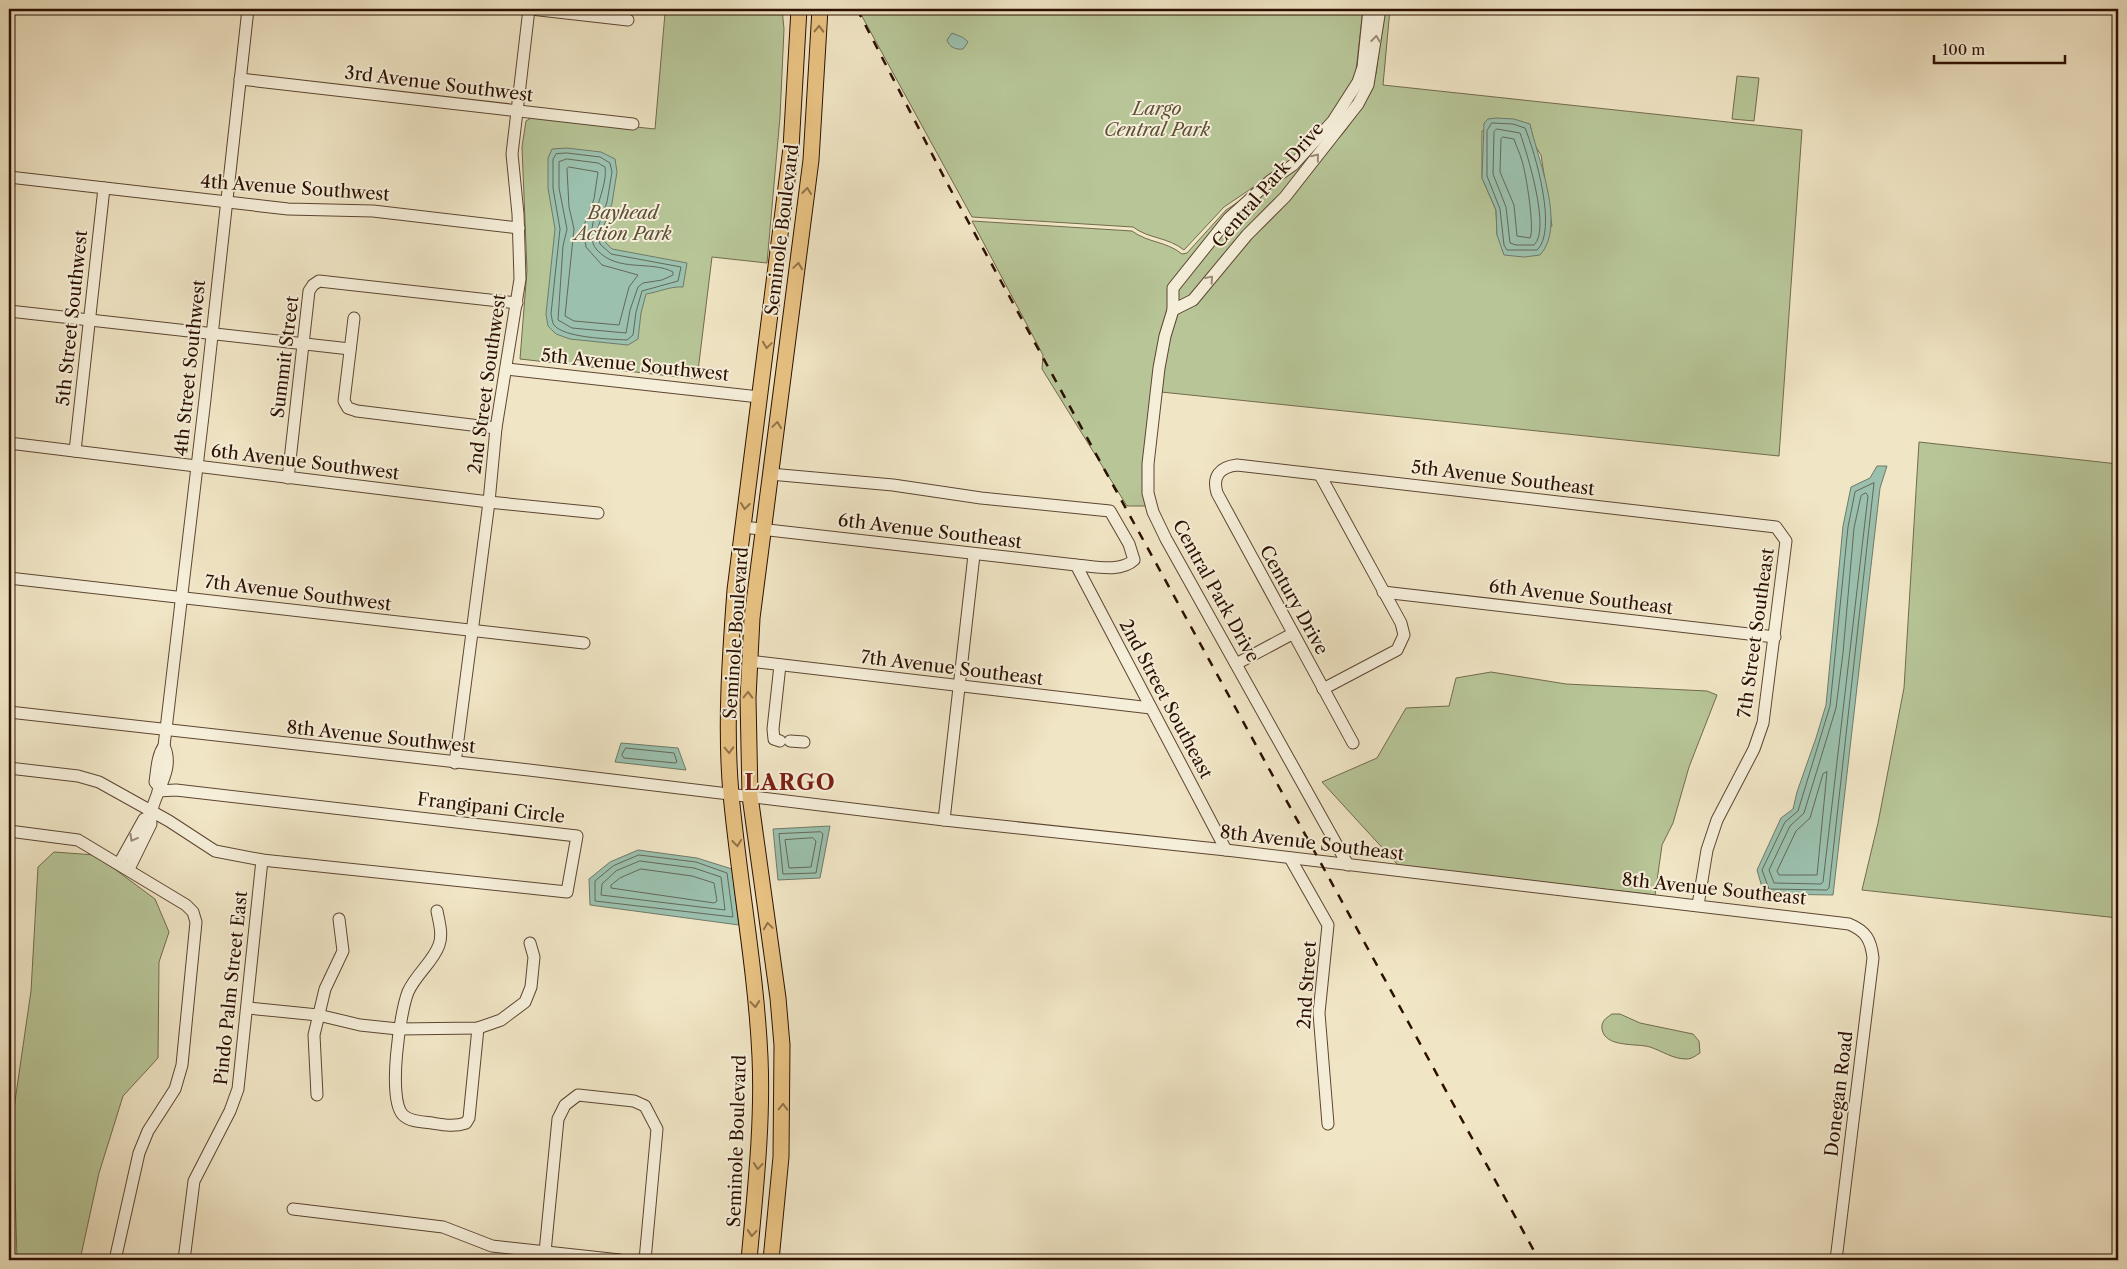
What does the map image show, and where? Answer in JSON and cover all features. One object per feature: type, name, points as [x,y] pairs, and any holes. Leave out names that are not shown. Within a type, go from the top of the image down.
[{"type":"main road","points":[[790,9],[791,37],[797,51]]},
{"type":"main road","name":"Seminole Boulevard","points":[[749,1260],[758,1160],[760,1056],[731,794],[728,741],[730,659],[742,527],[791,148],[799,9]]},
{"type":"main road","name":"Seminole Boulevard","points":[[771,1260],[782,1138],[782,1045],[774,966],[750,796],[749,661],[763,529],[801,239],[816,89],[820,9]]},
{"type":"main road","points":[[795,88],[816,89]]},
{"type":"main road","points":[[781,237],[801,239]]},
{"type":"main road","points":[[760,396],[780,401]]},
{"type":"street","name":"4th Street Southwest","points":[[124,866],[151,824],[151,815],[158,789],[163,783],[166,766],[165,730],[182,597],[248,9]]},
{"type":"street","points":[[530,9],[628,20]]},
{"type":"street","name":"2nd Street Southwest","points":[[455,763],[489,502],[496,428],[517,303],[520,261],[519,228],[512,154],[515,110],[530,9]]},
{"type":"street","name":"Central Park Drive","points":[[1348,865],[1166,539],[1153,512],[1148,493],[1148,464],[1159,368],[1165,336],[1173,310],[1173,288],[1191,263],[1229,218],[1270,181],[1294,165],[1333,121],[1349,98],[1363,68],[1370,9]]},
{"type":"street","name":"Central Park Drive","points":[[1173,310],[1193,300],[1247,235],[1286,197],[1358,104],[1370,77],[1380,9]]},
{"type":"street","name":"3rd Avenue Southwest","points":[[240,79],[633,124]]},
{"type":"street","name":"4th Avenue Southwest","points":[[9,177],[288,209],[342,208],[519,228]]},
{"type":"street","name":"5th Street Southwest","points":[[75,451],[91,320],[104,188]]},
{"type":"street","name":"Summit Street","points":[[288,478],[309,291],[313,285],[319,281],[517,303]]},
{"type":"street","points":[[9,310],[350,349]]},
{"type":"street","points":[[354,318],[344,401],[348,408],[357,412],[496,428]]},
{"type":"street","name":"5th Avenue Southwest","points":[[507,368],[760,396]]},
{"type":"street","name":"6th Avenue Southwest","points":[[9,443],[489,502],[598,513]]},
{"type":"street","name":"5th Avenue Southeast","points":[[1218,472],[1227,466],[1237,465],[1776,527],[1782,533]]},
{"type":"street","name":"Century Drive","points":[[1218,472],[1214,483],[1217,493],[1353,743]]},
{"type":"street","name":"6th Avenue Southeast","points":[[742,527],[974,555],[1076,565],[1114,568],[1129,565],[1134,560],[1129,544],[1110,510],[981,498],[893,485],[770,474]]},
{"type":"street","points":[[1320,475],[1401,623],[1404,635],[1397,650],[1323,689]]},
{"type":"street","name":"7th Street Southeast","points":[[1698,905],[1705,860],[1715,827],[1754,749],[1763,723],[1786,541],[1782,533]]},
{"type":"street","points":[[944,820],[974,555]]},
{"type":"street","name":"2nd Street Southeast","points":[[1076,565],[1226,850]]},
{"type":"street","name":"7th Avenue Southwest","points":[[9,578],[584,643]]},
{"type":"street","name":"6th Avenue Southeast","points":[[1383,592],[1775,636]]},
{"type":"street","points":[[1236,664],[1292,634]]},
{"type":"street","name":"7th Avenue Southeast","points":[[749,661],[1151,708]]},
{"type":"street","points":[[780,665],[773,736],[774,739],[804,742]]},
{"type":"street","name":"8th Avenue Southwest","points":[[9,712],[750,796]]},
{"type":"street","points":[[9,768],[88,779],[109,787],[151,815],[169,821],[215,851],[262,860]]},
{"type":"street","name":"Frangipani Circle","points":[[158,789],[577,836],[567,892],[262,860]]},
{"type":"street","name":"8th Avenue Southeast","points":[[750,796],[944,820],[1226,850],[1830,920],[1849,924],[1866,934]]},
{"type":"street","points":[[9,831],[78,840],[186,905],[193,912],[196,922],[182,1065],[175,1088],[148,1131],[139,1153],[114,1260]]},
{"type":"street","name":"2nd Street","points":[[1290,858],[1328,925],[1319,1013],[1328,1124]]},
{"type":"street","name":"Pindo Palm Street East","points":[[184,1260],[194,1181],[236,1098],[248,1008],[262,860]]},
{"type":"street","points":[[437,911],[441,928],[440,942],[436,953],[418,973],[408,993],[398,1029],[396,1079],[398,1104],[402,1115],[411,1120],[452,1126],[466,1123],[469,1118],[478,1028]]},
{"type":"street","points":[[318,1095],[314,1043],[318,1015],[326,989],[344,951],[340,919]]},
{"type":"street","name":"Donegan Road","points":[[1836,1260],[1872,958],[1871,944],[1866,934]]},
{"type":"street","points":[[248,1008],[318,1015],[360,1025],[398,1029],[478,1028],[501,1020],[525,1002],[531,987],[534,957],[530,943]]},
{"type":"street","points":[[545,1252],[558,1119],[564,1106],[578,1095],[634,1100],[645,1106],[657,1130],[645,1260]]},
{"type":"street","points":[[293,1209],[444,1227],[462,1232],[484,1244],[620,1260]]},
{"type":"green space","name":"Bayhead Action Park","points":[[627,9],[782,9],[784,29],[780,117],[767,263],[712,257],[697,379],[520,359],[527,270],[522,147],[526,121],[534,116],[655,129],[665,13]]},
{"type":"green space","name":"Largo Central Park","points":[[858,9],[1363,9],[1356,71],[1347,94],[1309,143],[1283,167],[1224,207],[1184,250],[1133,227],[972,217]]},
{"type":"green space","points":[[1384,9],[1390,9],[1383,85],[1802,130],[1779,456],[1161,392],[1169,337],[1177,315],[1345,131],[1361,107],[1376,74]],"holes":[[[1530,125],[1534,144],[1541,155],[1552,226],[1497,235],[1496,210],[1482,178],[1482,131]]]},
{"type":"green space","points":[[1737,76],[1759,78],[1754,121],[1732,119]]},
{"type":"green space","points":[[1362,84],[1354,101],[1282,193],[1191,295],[1178,302],[1178,289],[1232,222]]},
{"type":"green space","points":[[1241,200],[1226,215],[1170,284],[1169,307],[1151,392],[1146,506],[1127,506],[1042,369],[1043,355],[972,221],[1132,231],[1182,254],[1187,253],[1226,210]]},
{"type":"green space","points":[[1919,442],[2118,464],[2118,918],[1862,890],[1878,823],[1904,688]]},
{"type":"green space","points":[[1491,672],[1566,684],[1707,691],[1717,695],[1689,767],[1673,823],[1662,845],[1655,895],[1399,866],[1322,782],[1377,758],[1406,708],[1449,706],[1456,678]]},
{"type":"green space","points":[[54,852],[95,855],[155,899],[169,932],[159,962],[158,1058],[123,1096],[99,1173],[80,1260],[17,1260],[13,1115],[31,991],[38,867]]},
{"type":"green space","points":[[1612,1014],[1620,1014],[1640,1023],[1693,1034],[1699,1041],[1700,1053],[1690,1058],[1681,1059],[1650,1047],[1615,1042],[1604,1035],[1602,1029],[1603,1022]]},
{"type":"water","points":[[952,33],[968,42],[963,49],[955,48],[949,44],[947,40]]},
{"type":"water","points":[[1488,119],[1514,119],[1530,124],[1548,191],[1551,210],[1551,227],[1548,242],[1540,255],[1524,257],[1504,255],[1497,235],[1496,210],[1482,178],[1484,123]]},
{"type":"water","points":[[567,148],[601,152],[615,159],[617,172],[612,203],[602,231],[604,241],[612,249],[687,263],[683,287],[669,288],[646,294],[641,313],[638,339],[628,345],[570,339],[556,334],[548,326],[546,314],[555,229],[548,188],[548,158],[552,149]]},
{"type":"water","points":[[1877,466],[1887,466],[1880,488],[1833,895],[1764,894],[1757,870],[1781,818],[1793,809],[1826,705],[1843,526],[1851,487],[1870,478]]},
{"type":"water","points":[[621,743],[678,748],[686,770],[615,762]]},
{"type":"water","points":[[830,826],[820,878],[778,880],[773,829]]},
{"type":"water","points":[[638,850],[697,858],[732,869],[739,925],[590,905],[589,879],[610,862]]},
{"type":"railway","points":[[857,9],[947,183],[1539,1260]]},
{"type":"district","name":"LARGO","points":[[790,782]]}]
